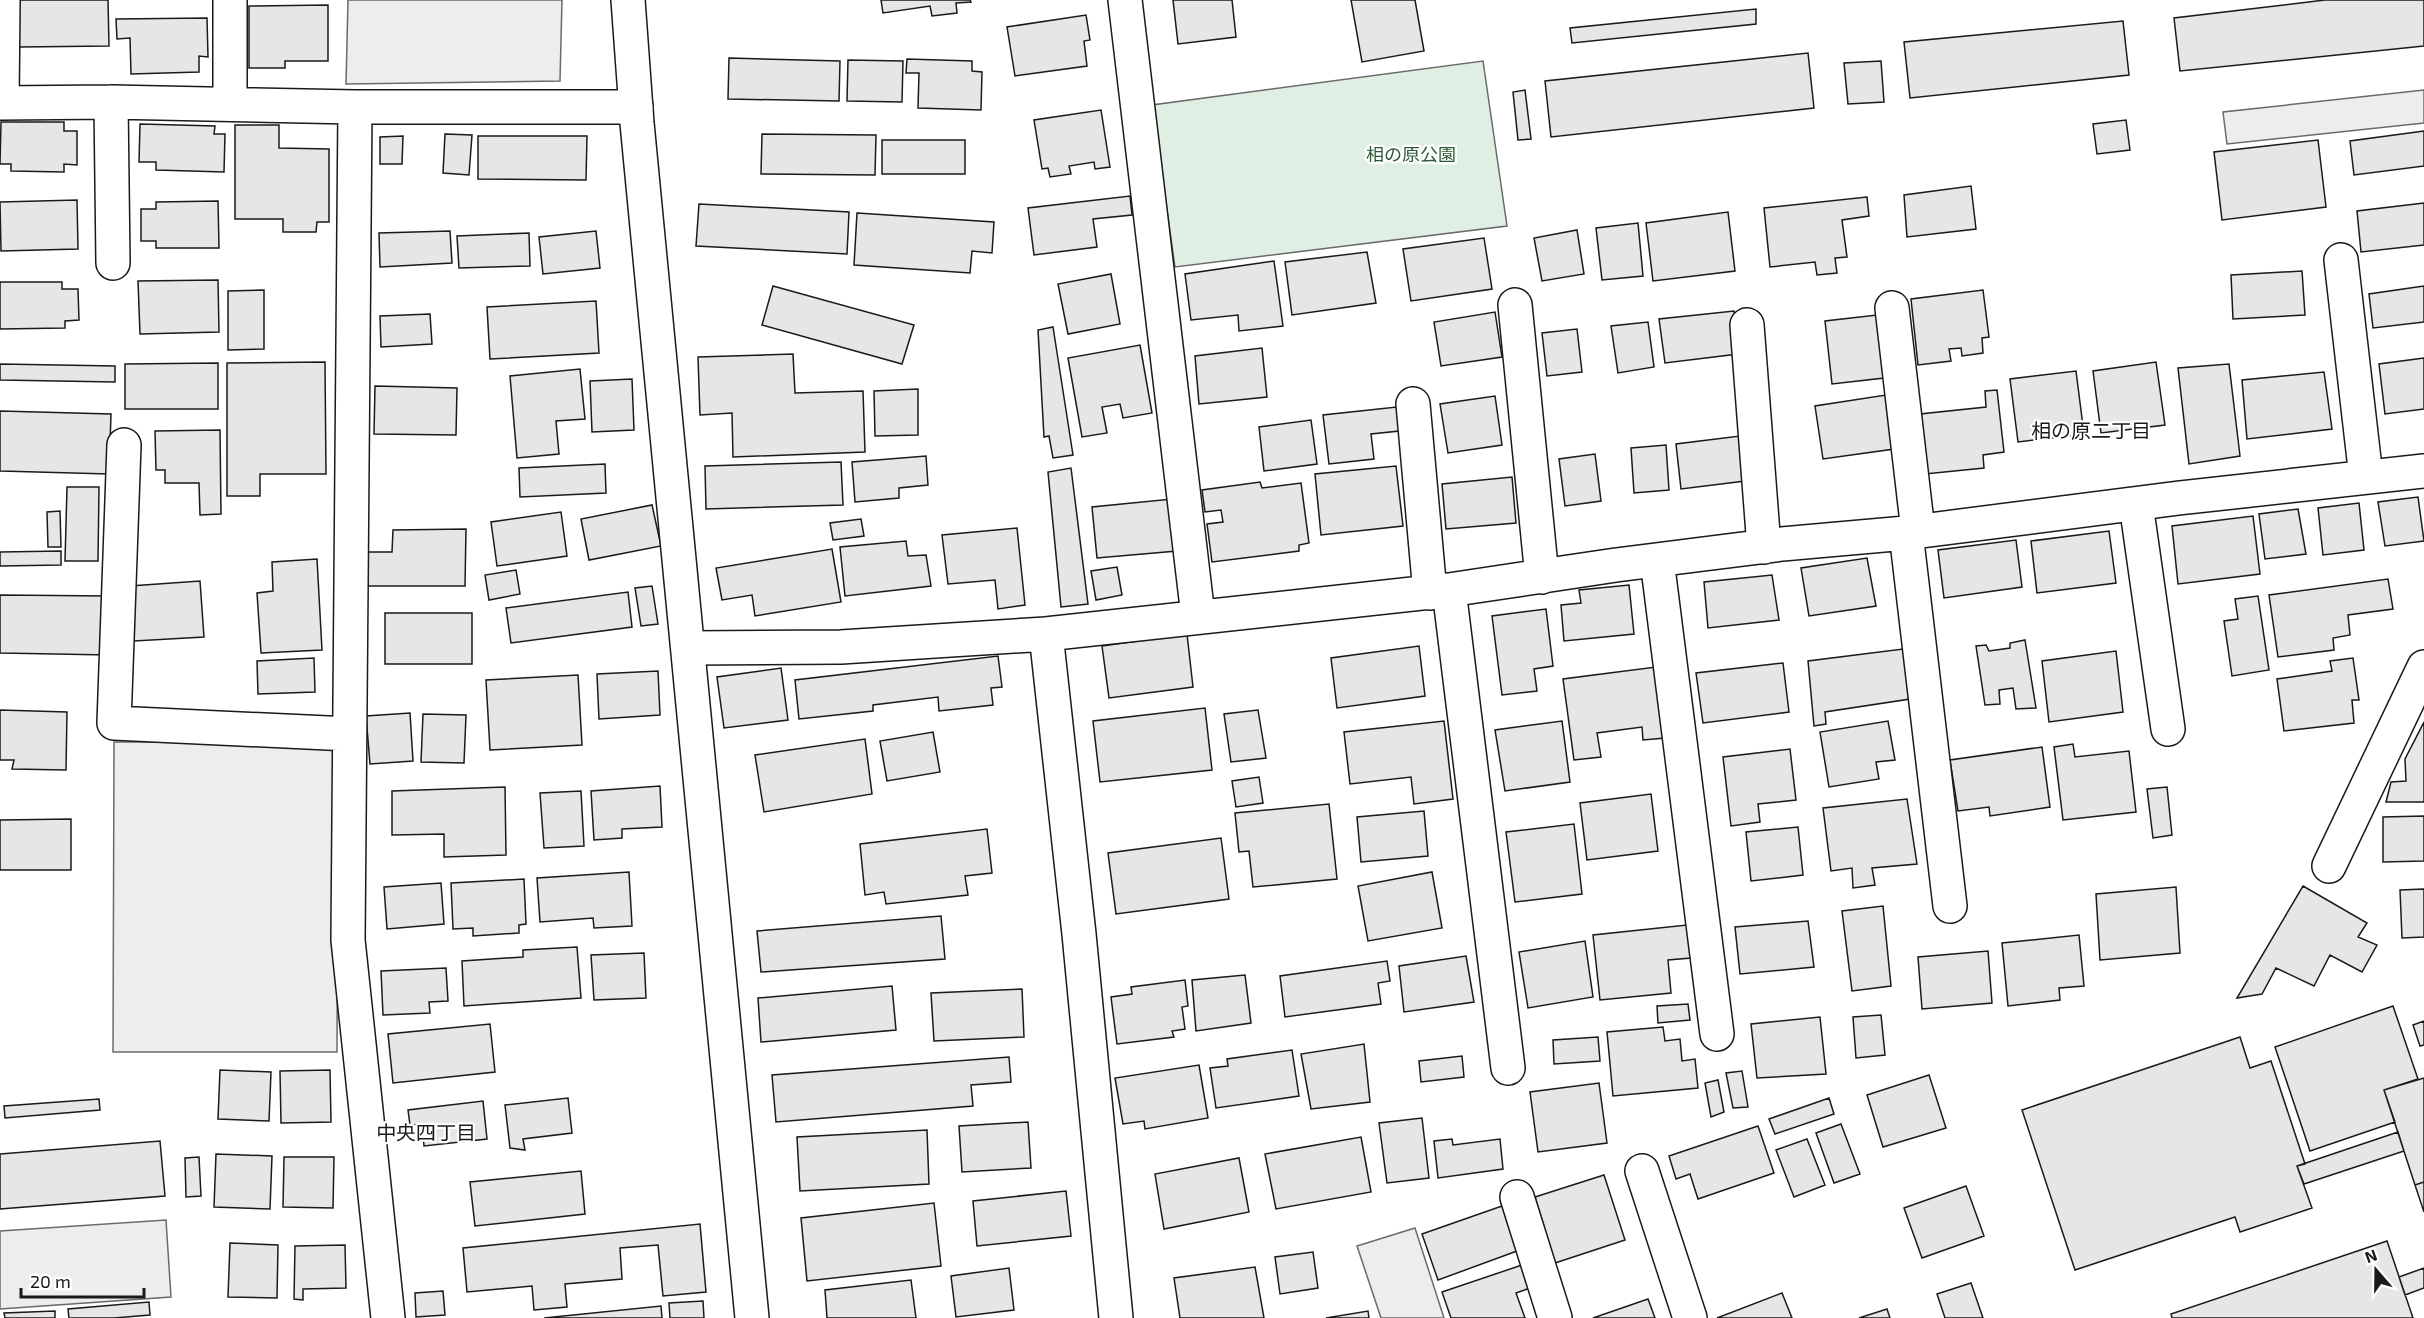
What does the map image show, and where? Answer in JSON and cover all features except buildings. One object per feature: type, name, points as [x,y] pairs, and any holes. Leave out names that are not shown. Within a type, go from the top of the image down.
[{"type":"street","points":[[3,0],[1,103],[636,107]]},
{"type":"street","points":[[230,0],[230,104]]},
{"type":"street","points":[[628,0],[636,107],[753,1318]]},
{"type":"street","points":[[1125,0],[1198,616]]},
{"type":"street","points":[[111,102],[113,263]]},
{"type":"street","points":[[355,107],[348,940],[388,1318]]},
{"type":"street","points":[[2341,260],[2366,477]]},
{"type":"street","points":[[1515,305],[1542,577]]},
{"type":"street","points":[[1892,308],[1950,906]]},
{"type":"street","points":[[1747,325],[1764,547]]},
{"type":"street","points":[[1413,404],[1508,1068]]},
{"type":"street","points":[[124,445],[114,723],[349,734]]},
{"type":"street","points":[[689,648],[841,647],[1046,634],[1439,592],[1658,560],[2424,471]]},
{"type":"street","points":[[2136,504],[2168,729]]},
{"type":"street","points":[[1658,560],[1717,1034]]},
{"type":"street","points":[[1046,634],[1079,934],[1116,1318]]},
{"type":"street","points":[[2329,867],[2420,681]]},
{"type":"street","points":[[1642,1171],[1690,1318]]},
{"type":"street","points":[[1517,1197],[1555,1318]]},
{"type":"green space","name":"相の原公園","points":[[1483,61],[1507,226],[1175,267],[1152,105]]},
{"type":"shaded area","points":[[348,0],[562,0],[560,81],[346,84]]},
{"type":"shaded area","points":[[2424,90],[2424,123],[2227,144],[2223,112]]},
{"type":"shaded area","points":[[114,742],[338,742],[337,1052],[113,1052]]},
{"type":"shaded area","points":[[166,1220],[171,1297],[0,1309],[0,1231]]},
{"type":"shaded area","points":[[1415,1228],[1444,1318],[1381,1318],[1357,1246]]},
{"type":"district","name":"相の原二丁目","points":[[2091,430]]},
{"type":"district","name":"中央四丁目","points":[[426,1132]]}]
